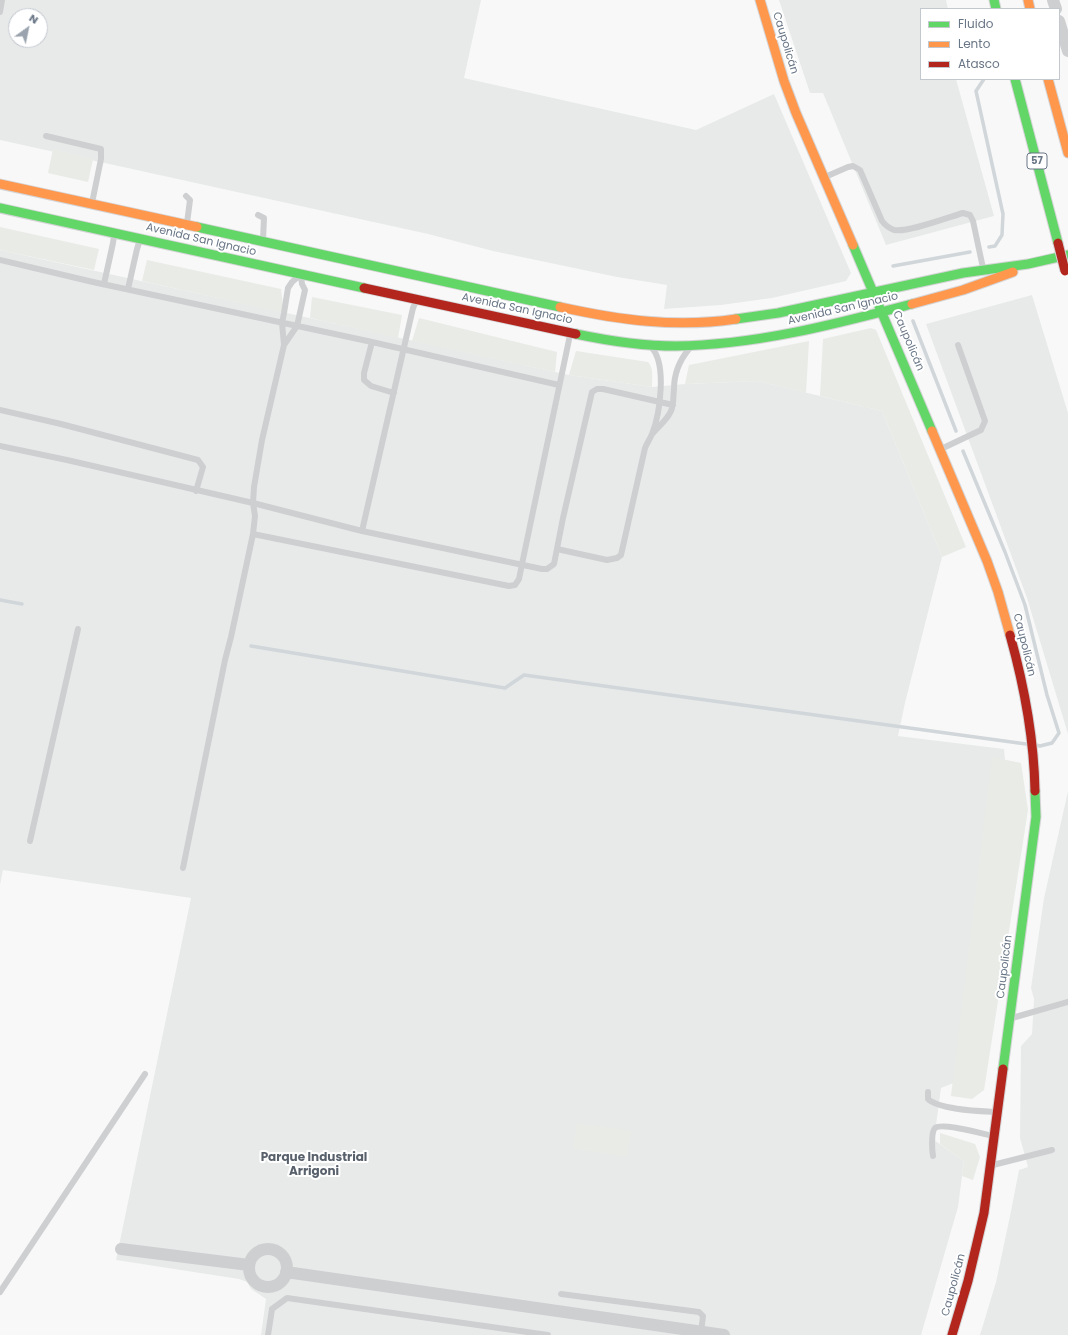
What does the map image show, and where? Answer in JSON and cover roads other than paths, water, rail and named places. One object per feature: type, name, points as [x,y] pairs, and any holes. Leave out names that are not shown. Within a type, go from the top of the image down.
[{"type":"main road","name":"Caupolicán","points":[[760,0],[796,113],[975,530],[998,592],[1015,653],[1030,726],[1036,796],[1036,817],[1011,1018],[994,1136],[992,1165],[984,1213],[974,1256],[952,1335]]},
{"type":"main road","name":"57","points":[[1015,80],[1068,282]]},
{"type":"main road","points":[[1048,80],[1068,152]]},
{"type":"main road","name":"Avenida San Ignacio","points":[[0,184],[40,205],[114,233],[525,324],[622,342],[650,345],[692,346],[741,342],[793,333],[882,312],[973,288],[1028,264]]},
{"type":"main road","name":"Avenida San Ignacio","points":[[0,208],[40,205],[91,204],[602,316],[628,320],[669,323],[702,323],[764,316],[873,292],[984,270],[1028,264],[1068,255]]},
{"type":"main road","points":[[456,308],[463,304],[465,298],[464,288],[461,285]]},
{"type":"main road","points":[[525,324],[524,310],[530,300]]},
{"type":"main road","points":[[823,304],[829,308],[831,313],[830,325]]},
{"type":"street","points":[[1060,25],[1068,51]]},
{"type":"street","points":[[121,1249],[249,1265]]},
{"type":"street","points":[[263,1250],[271,1250],[279,1253],[285,1259],[287,1267],[285,1276],[280,1282],[273,1286],[265,1287],[257,1283],[252,1277],[249,1265],[256,1254],[263,1250]]},
{"type":"street","points":[[286,1272],[724,1335]]},
{"type":"lane","points":[[0,12],[2,0]]},
{"type":"lane","points":[[46,136],[101,149],[101,159],[91,204]]},
{"type":"lane","points":[[824,178],[848,167],[853,166],[860,170],[882,220],[887,226],[894,230],[905,230],[963,213],[970,215],[974,221],[984,270]]},
{"type":"lane","points":[[186,196],[190,200],[187,225]]},
{"type":"lane","points":[[258,215],[264,218],[264,242]]},
{"type":"lane","points":[[104,284],[114,233]]},
{"type":"lane","points":[[128,289],[137,249],[141,239]]},
{"type":"lane","points":[[0,260],[404,349],[559,385]]},
{"type":"lane","points":[[183,868],[225,660],[253,534],[255,516],[253,504],[254,487],[284,345],[282,322],[288,288],[300,274]]},
{"type":"lane","points":[[284,345],[297,326],[305,290],[300,274]]},
{"type":"lane","points":[[362,531],[416,300]]},
{"type":"lane","points":[[253,534],[509,586],[515,585],[522,564],[571,333]]},
{"type":"lane","points":[[372,342],[364,372],[364,380],[371,386],[394,393]]},
{"type":"lane","points":[[556,549],[607,560],[617,558],[621,555],[645,448],[652,434],[660,402],[660,372],[658,358],[650,345]]},
{"type":"lane","points":[[941,449],[981,430],[985,421],[958,345]]},
{"type":"lane","points":[[652,434],[666,419],[671,411],[678,366],[684,355],[692,346]]},
{"type":"lane","points":[[0,446],[67,460],[362,531],[547,569],[554,564],[556,549],[592,392],[596,389],[603,389],[673,405]]},
{"type":"lane","points":[[0,410],[61,424],[198,460],[203,467],[196,491]]},
{"type":"lane","points":[[30,841],[78,629]]},
{"type":"lane","points":[[1011,1018],[1068,1002]]},
{"type":"lane","points":[[0,1292],[145,1074]]},
{"type":"lane","points":[[928,1092],[928,1099],[934,1104],[960,1109],[998,1112]]},
{"type":"lane","points":[[933,1156],[932,1148],[934,1130],[936,1127],[950,1126],[994,1136]]},
{"type":"lane","points":[[992,1165],[1052,1150]]},
{"type":"lane","points":[[561,1294],[699,1312],[703,1316],[701,1332]]},
{"type":"lane","points":[[268,1335],[272,1309],[287,1298],[548,1335]]},
{"type":"waterway","points":[[983,80],[976,91],[1003,214],[1002,235],[995,246],[989,247]]},
{"type":"waterway","points":[[893,266],[970,252]]},
{"type":"waterway","points":[[913,321],[956,431]]},
{"type":"waterway","points":[[963,451],[1005,552],[1025,605],[1047,695],[1059,733],[1052,743],[1040,746],[1036,745]]},
{"type":"waterway","points":[[0,600],[22,604]]},
{"type":"waterway","points":[[251,646],[505,688],[524,675],[1026,744]]},
{"type":"district","name":"Parque Industrial Arrigoni","points":[[314,1165]]}]
